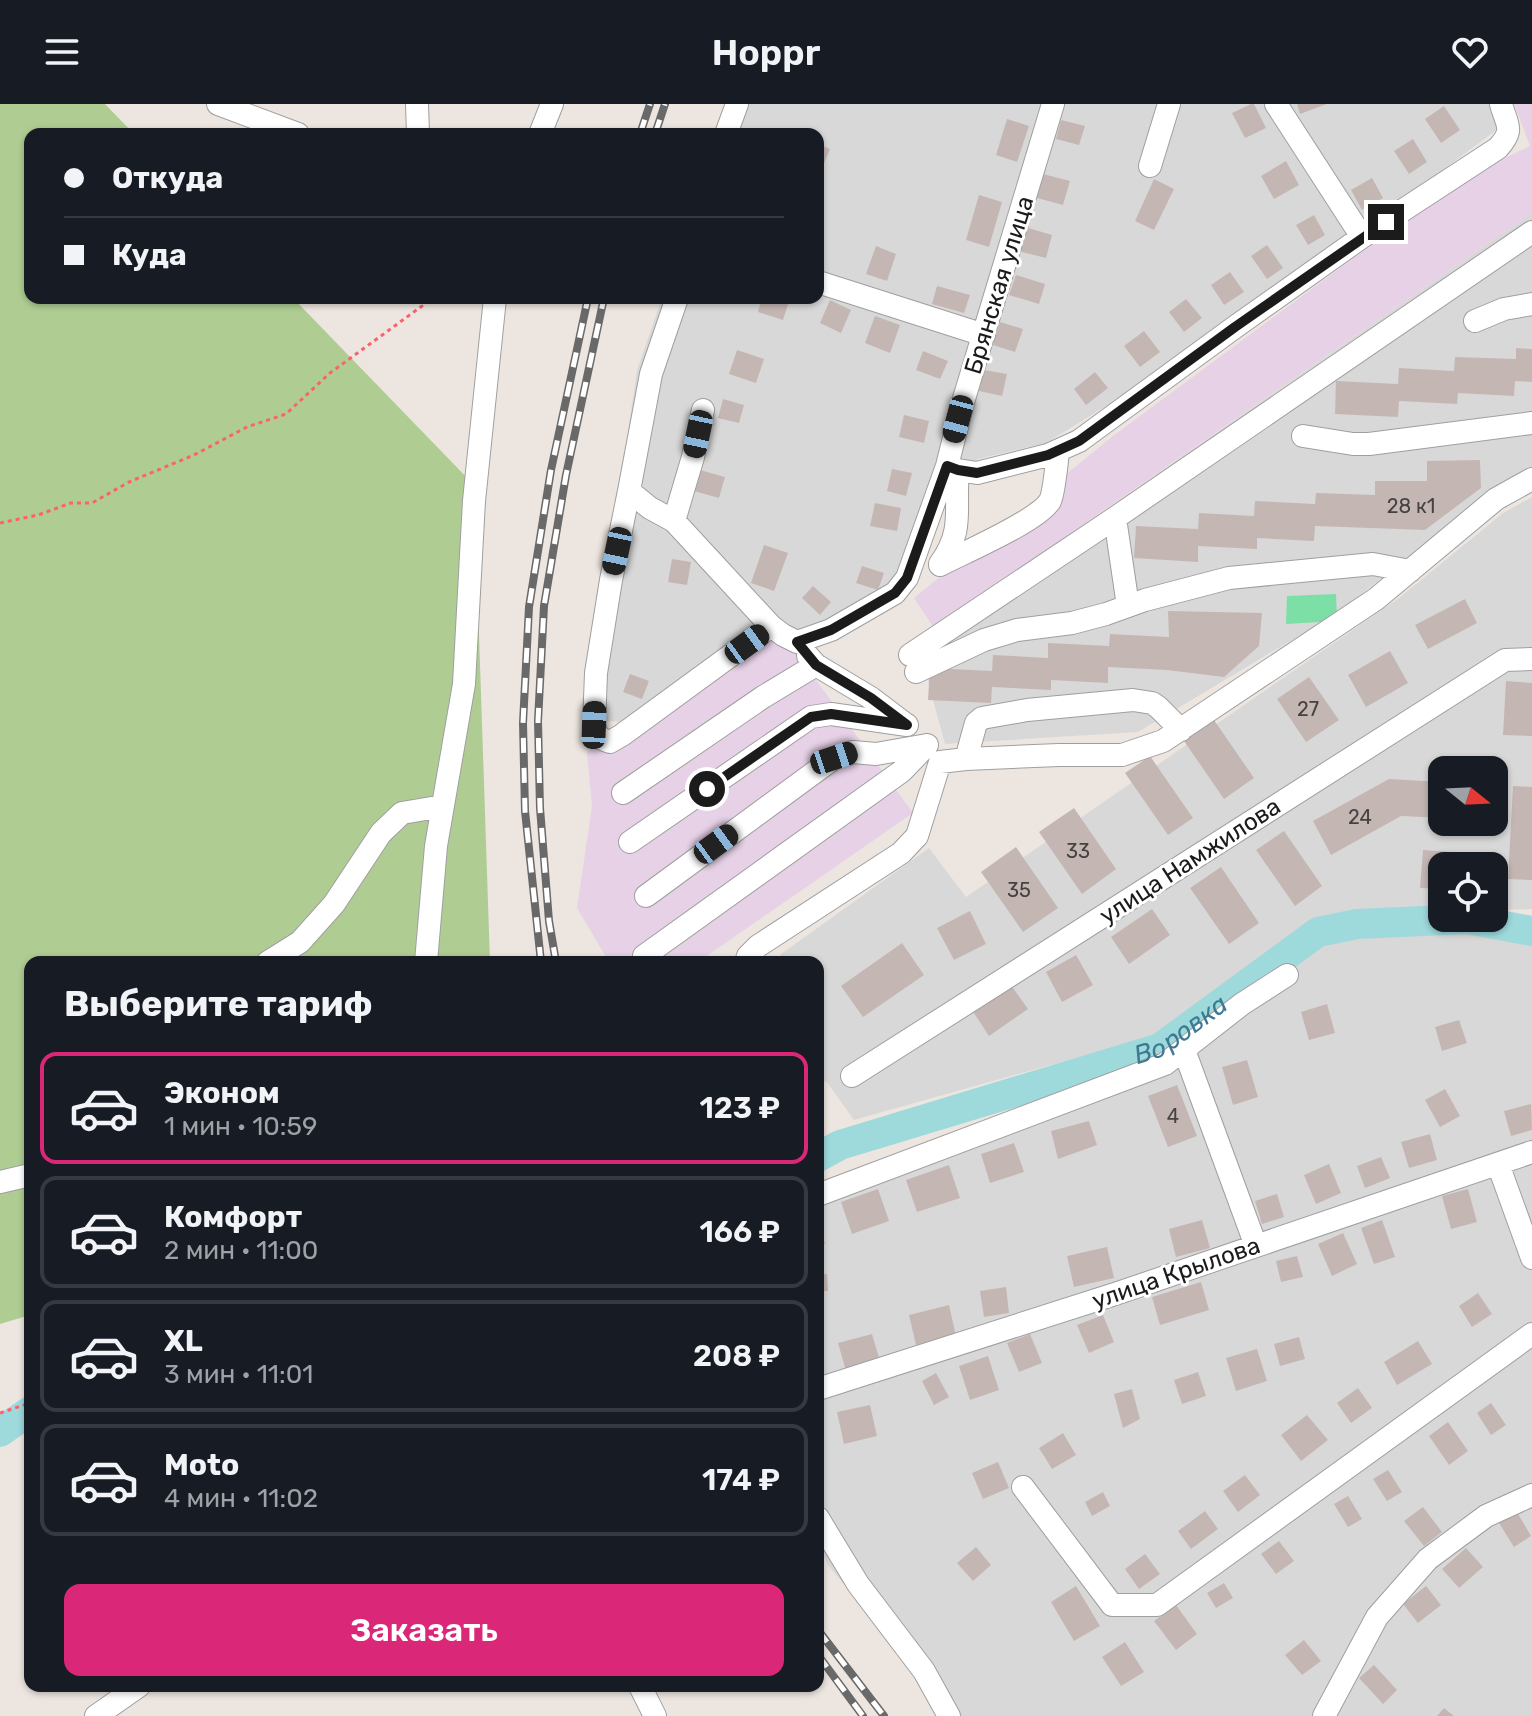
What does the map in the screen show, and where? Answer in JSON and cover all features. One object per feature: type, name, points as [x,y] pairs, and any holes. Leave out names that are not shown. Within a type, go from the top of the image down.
[{"type":"street","points":[[218,104],[282,128]]},
{"type":"street","points":[[417,104],[418,128]]},
{"type":"street","points":[[542,128],[552,104]]},
{"type":"street","points":[[728,128],[737,104]]},
{"type":"street","name":"Брянская улица","points":[[952,468],[963,402],[1053,104]]},
{"type":"street","points":[[1150,166],[1169,104]]},
{"type":"street","points":[[1276,104],[1362,237]]},
{"type":"street","points":[[952,468],[977,473],[1020,463],[1079,441],[1362,237],[1498,148],[1507,138],[1509,130],[1501,104]]},
{"type":"street","points":[[1410,571],[1373,564],[1229,578],[1072,623],[1017,630],[913,664],[1115,518],[1532,232]]},
{"type":"street","points":[[824,284],[984,335]]},
{"type":"street","points":[[427,956],[436,846],[464,684],[474,501],[494,304]]},
{"type":"street","points":[[675,304],[651,374],[611,580],[596,673],[595,733],[599,739],[610,742],[622,735],[771,626]]},
{"type":"street","points":[[1475,321],[1504,309],[1532,304]]},
{"type":"street","points":[[674,521],[703,410]]},
{"type":"street","points":[[1303,436],[1369,444],[1532,423]]},
{"type":"street","points":[[952,468],[957,531],[950,551],[940,565],[1010,530],[1050,500],[1058,451]]},
{"type":"street","points":[[797,642],[831,630],[895,593],[907,578],[952,468]]},
{"type":"street","points":[[646,896],[834,758],[853,752],[933,753],[966,759],[1122,755],[1163,741],[1376,599],[1496,499],[1532,479]]},
{"type":"street","points":[[629,491],[650,508],[674,521],[771,626],[797,642],[816,665],[871,698],[907,725],[933,753]]},
{"type":"street","points":[[1115,518],[1128,606]]},
{"type":"street","name":"улица Намжилова","points":[[852,1076],[1505,660],[1532,659]]},
{"type":"street","points":[[623,793],[763,697],[816,665]]},
{"type":"street","points":[[966,759],[976,723],[982,718],[1027,710],[1133,700],[1152,703],[1181,730]]},
{"type":"street","points":[[630,842],[811,717],[831,714],[907,725]]},
{"type":"street","points":[[644,956],[902,771],[933,753]]},
{"type":"street","points":[[748,956],[758,946],[909,845],[917,836],[933,753]]},
{"type":"street","points":[[278,956],[300,942],[334,904],[381,833],[402,813],[443,806]]},
{"type":"street","points":[[824,1193],[1165,1064],[1242,1004],[1287,975]]},
{"type":"street","points":[[1184,1050],[1256,1246]]},
{"type":"street","name":"улица Крылова","points":[[824,1387],[1532,1152]]},
{"type":"street","points":[[1498,1164],[1532,1258]]},
{"type":"street","points":[[0,1182],[24,1176]]},
{"type":"street","points":[[1023,1487],[1112,1605],[1157,1605],[1532,1334]]},
{"type":"street","points":[[1324,1716],[1377,1617],[1428,1559],[1486,1516],[1532,1495]]},
{"type":"street","points":[[824,1528],[858,1584],[924,1671],[949,1716]]},
{"type":"street","points":[[96,1716],[130,1692]]},
{"type":"street","points":[[643,1692],[655,1716]]},
{"type":"path","points":[[0,523],[38,515],[71,503],[92,503],[129,482],[194,455],[247,427],[286,414],[330,373],[425,304]]},
{"type":"path","points":[[0,1413],[24,1405]]},
{"type":"shaded area","points":[[727,104],[1502,104],[1511,119],[1297,279],[1124,395],[1046,443],[978,459],[939,481],[893,589],[815,638],[684,679],[620,722],[586,719],[637,370],[660,304],[824,304],[824,128],[719,128]]},
{"type":"shaded area","points":[[1514,104],[1532,104],[1532,213],[934,628],[914,598],[1113,436],[1432,200],[1484,168],[1530,146]]},
{"type":"shaded area","points":[[1532,213],[1532,469],[1491,494],[1335,614],[1138,732],[945,744],[917,641]]},
{"type":"shaded area","points":[[1532,497],[1532,909],[1508,910],[1508,852],[1428,852],[1428,911],[1330,914],[1172,1031],[854,1120],[824,1082],[824,956],[781,954],[929,848],[966,897],[1399,598],[1503,513]]},
{"type":"shaded area","points":[[775,624],[913,813],[707,956],[605,956],[577,908],[592,806],[587,752]]},
{"type":"shaded area","points":[[1532,929],[1532,1716],[952,1716],[828,1565],[824,1556],[824,1182],[1157,1056],[1334,935]]},
{"type":"green space","points":[[0,104],[105,104],[128,128],[24,128],[24,304],[299,304],[474,485],[490,956],[24,956],[24,1317],[0,1324]]},
{"type":"green space","points":[[1336,594],[1337,621],[1286,624],[1287,596]]},
{"type":"building","points":[[1254,104],[1266,128],[1245,138],[1232,113]]},
{"type":"building","points":[[1297,104],[1327,104],[1300,114]]},
{"type":"building","points":[[1444,106],[1460,130],[1441,143],[1425,119]]},
{"type":"building","points":[[1007,119],[1029,126],[1017,162],[996,155]]},
{"type":"building","points":[[1061,120],[1085,126],[1079,145],[1056,139]]},
{"type":"building","points":[[1413,139],[1427,162],[1409,174],[1394,151]]},
{"type":"building","points":[[824,146],[830,149],[824,163]]},
{"type":"building","points":[[1286,161],[1299,185],[1274,199],[1261,176]]},
{"type":"building","points":[[1043,174],[1070,181],[1063,205],[1037,198]]},
{"type":"building","points":[[1372,178],[1383,198],[1362,210],[1351,190]]},
{"type":"building","points":[[1154,179],[1174,189],[1154,230],[1135,221]]},
{"type":"building","points":[[979,195],[1002,202],[989,247],[966,240]]},
{"type":"building","points":[[1314,215],[1325,235],[1308,245],[1296,225]]},
{"type":"building","points":[[1025,227],[1052,235],[1046,258],[1018,251]]},
{"type":"building","points":[[1267,245],[1283,268],[1267,279],[1251,256]]},
{"type":"building","points":[[876,246],[896,254],[887,281],[866,274]]},
{"type":"building","points":[[1230,272],[1244,292],[1224,305],[1211,285]]},
{"type":"building","points":[[1016,275],[1045,284],[1039,304],[1009,295]]},
{"type":"building","points":[[937,286],[970,295],[964,313],[932,304]]},
{"type":"building","points":[[1186,299],[1202,318],[1184,332],[1169,312]]},
{"type":"building","points":[[830,300],[851,310],[841,333],[820,323]]},
{"type":"building","points":[[760,304],[788,304],[783,320],[758,312]]},
{"type":"building","points":[[875,316],[900,325],[890,353],[865,343]]},
{"type":"building","points":[[1000,322],[1023,329],[1015,352],[993,345]]},
{"type":"building","points":[[1144,331],[1160,352],[1140,367],[1124,346]]},
{"type":"building","points":[[1516,348],[1532,349],[1532,382],[1515,381],[1514,396],[1458,393],[1457,404],[1399,401],[1398,417],[1335,414],[1336,381],[1398,384],[1399,368],[1454,371],[1455,357],[1516,359]]},
{"type":"building","points":[[737,350],[764,359],[756,383],[729,374]]},
{"type":"building","points":[[923,351],[948,361],[940,379],[916,370]]},
{"type":"building","points":[[984,370],[1007,374],[1002,396],[979,391]]},
{"type":"building","points":[[1095,372],[1108,388],[1086,405],[1074,389]]},
{"type":"building","points":[[723,399],[744,405],[739,423],[718,418]]},
{"type":"building","points":[[904,415],[929,421],[924,443],[899,437]]},
{"type":"building","points":[[1480,460],[1481,488],[1425,530],[1315,526],[1314,541],[1257,538],[1257,549],[1198,546],[1198,562],[1134,558],[1136,526],[1198,529],[1199,513],[1254,516],[1255,501],[1315,504],[1316,493],[1375,495],[1375,481],[1427,481],[1427,461]]},
{"type":"building","points":[[892,469],[912,473],[906,496],[887,491]]},
{"type":"building","points":[[700,470],[725,477],[719,498],[694,491]]},
{"type":"building","points":[[875,503],[901,508],[897,531],[870,526]]},
{"type":"building","points":[[764,545],[788,553],[774,591],[751,583]]},
{"type":"building","points":[[672,559],[691,562],[687,585],[668,582]]},
{"type":"building","points":[[862,566],[884,573],[878,590],[856,583]]},
{"type":"building","points":[[813,586],[831,602],[820,615],[802,598]]},
{"type":"building","points":[[1465,599],[1477,623],[1428,649],[1415,625]]},
{"type":"building","points":[[1168,611],[1262,613],[1259,646],[1224,677],[1108,667],[1108,683],[1051,680],[1051,690],[992,687],[991,703],[928,700],[930,668],[992,671],[993,655],[1048,658],[1048,643],[1109,646],[1110,634],[1169,637]]},
{"type":"building","points":[[1390,651],[1408,683],[1366,707],[1348,675]]},
{"type":"building","points":[[630,674],[649,681],[642,699],[623,692]]},
{"type":"building","points":[[1309,677],[1339,720],[1306,742],[1277,699]]},
{"type":"building","points":[[1506,681],[1532,683],[1532,736],[1503,735]]},
{"type":"building","points":[[1214,720],[1254,778],[1224,799],[1184,741]]},
{"type":"building","points":[[1150,756],[1193,818],[1168,835],[1125,773]]},
{"type":"building","points":[[1389,779],[1428,781],[1428,817],[1401,816],[1331,855],[1313,821]]},
{"type":"building","points":[[1513,786],[1532,787],[1532,880],[1508,879]]},
{"type":"building","points":[[1074,808],[1116,869],[1082,894],[1039,832]]},
{"type":"building","points":[[1284,831],[1322,886],[1295,906],[1256,850]]},
{"type":"building","points":[[1016,847],[1058,908],[1023,932],[981,872]]},
{"type":"building","points":[[1423,850],[1452,852],[1428,852],[1428,888],[1420,888]]},
{"type":"building","points":[[1221,867],[1259,923],[1229,944],[1190,888]]},
{"type":"building","points":[[1152,909],[1170,935],[1129,964],[1111,937]]},
{"type":"building","points":[[970,911],[986,944],[954,960],[937,928]]},
{"type":"building","points":[[902,943],[924,975],[863,1017],[841,986]]},
{"type":"building","points":[[1076,955],[1093,985],[1062,1002],[1046,972]]},
{"type":"building","points":[[1006,978],[1028,1009],[989,1036],[968,1004]]},
{"type":"building","points":[[1327,1004],[1335,1033],[1309,1040],[1301,1012]]},
{"type":"building","points":[[1459,1020],[1467,1043],[1442,1051],[1435,1027]]},
{"type":"building","points":[[1247,1060],[1258,1097],[1233,1105],[1222,1067]]},
{"type":"building","points":[[1177,1085],[1197,1136],[1168,1147],[1148,1096]]},
{"type":"building","points":[[1445,1089],[1460,1116],[1440,1127],[1425,1100]]},
{"type":"building","points":[[1531,1104],[1532,1130],[1511,1136],[1504,1111]]},
{"type":"building","points":[[1089,1121],[1097,1145],[1058,1159],[1051,1131]]},
{"type":"building","points":[[1430,1134],[1437,1160],[1409,1168],[1401,1142]]},
{"type":"building","points":[[1014,1143],[1024,1172],[990,1183],[981,1154]]},
{"type":"building","points":[[1381,1157],[1390,1178],[1365,1188],[1357,1166]]},
{"type":"building","points":[[1329,1164],[1341,1193],[1316,1204],[1304,1175]]},
{"type":"building","points":[[949,1165],[960,1198],[917,1212],[906,1180]]},
{"type":"building","points":[[878,1189],[889,1221],[852,1234],[841,1202]]},
{"type":"building","points":[[1468,1189],[1477,1222],[1451,1229],[1442,1196]]},
{"type":"building","points":[[1277,1194],[1284,1217],[1262,1224],[1255,1201]]},
{"type":"building","points":[[1202,1220],[1210,1248],[1176,1257],[1169,1229]]},
{"type":"building","points":[[1382,1220],[1395,1257],[1374,1264],[1361,1228]]},
{"type":"building","points":[[1343,1233],[1357,1264],[1332,1276],[1318,1244]]},
{"type":"building","points":[[1107,1247],[1114,1278],[1074,1287],[1067,1256]]},
{"type":"building","points":[[1297,1256],[1303,1277],[1281,1282],[1276,1261]]},
{"type":"building","points":[[824,1274],[827,1274],[828,1291],[824,1291]]},
{"type":"building","points":[[1201,1282],[1209,1310],[1160,1325],[1152,1297]]},
{"type":"building","points":[[1006,1287],[1009,1313],[984,1317],[980,1291]]},
{"type":"building","points":[[1478,1293],[1492,1314],[1472,1327],[1459,1306]]},
{"type":"building","points":[[949,1305],[956,1336],[916,1345],[909,1315]]},
{"type":"building","points":[[1103,1315],[1114,1342],[1089,1353],[1077,1325]]},
{"type":"building","points":[[872,1334],[880,1361],[846,1371],[838,1343]]},
{"type":"building","points":[[1030,1334],[1042,1363],[1019,1372],[1007,1343]]},
{"type":"building","points":[[1299,1337],[1305,1359],[1280,1366],[1274,1344]]},
{"type":"building","points":[[1418,1341],[1432,1364],[1397,1385],[1384,1362]]},
{"type":"building","points":[[1257,1349],[1267,1381],[1236,1391],[1226,1358]]},
{"type":"building","points":[[988,1356],[999,1390],[970,1400],[959,1366]]},
{"type":"building","points":[[1198,1372],[1206,1396],[1182,1404],[1174,1380]]},
{"type":"building","points":[[936,1373],[949,1397],[934,1405],[922,1381]]},
{"type":"building","points":[[1358,1388],[1372,1408],[1351,1423],[1337,1403]]},
{"type":"building","points":[[1132,1389],[1140,1419],[1123,1428],[1114,1394]]},
{"type":"building","points":[[1491,1403],[1506,1425],[1491,1435],[1477,1413]]},
{"type":"building","points":[[870,1405],[877,1436],[844,1444],[837,1412]]},
{"type":"building","points":[[1307,1415],[1328,1440],[1301,1461],[1281,1435]]},
{"type":"building","points":[[1448,1422],[1468,1451],[1449,1465],[1429,1436]]},
{"type":"building","points":[[1063,1433],[1076,1455],[1052,1469],[1039,1448]]},
{"type":"building","points":[[998,1462],[1009,1488],[983,1499],[972,1473]]},
{"type":"building","points":[[1388,1470],[1402,1492],[1387,1501],[1373,1479]]},
{"type":"building","points":[[1245,1475],[1260,1495],[1238,1512],[1223,1491]]},
{"type":"building","points":[[1103,1492],[1110,1506],[1092,1516],[1085,1502]]},
{"type":"building","points":[[1348,1496],[1362,1519],[1348,1527],[1334,1504]]},
{"type":"building","points":[[1423,1507],[1442,1532],[1424,1546],[1404,1521]]},
{"type":"building","points":[[1205,1511],[1218,1529],[1191,1549],[1178,1531]]},
{"type":"building","points":[[1517,1512],[1531,1536],[1514,1547],[1499,1523]]},
{"type":"building","points":[[1279,1541],[1294,1561],[1276,1574],[1261,1554]]},
{"type":"building","points":[[976,1547],[991,1565],[973,1581],[957,1563]]},
{"type":"building","points":[[1466,1548],[1483,1567],[1459,1588],[1442,1569]]},
{"type":"building","points":[[1145,1554],[1160,1574],[1139,1589],[1125,1569]]},
{"type":"building","points":[[1224,1583],[1233,1598],[1216,1608],[1207,1593]]},
{"type":"building","points":[[1076,1586],[1100,1626],[1074,1641],[1051,1602]]},
{"type":"building","points":[[1426,1586],[1441,1605],[1418,1623],[1403,1604]]},
{"type":"building","points":[[1176,1605],[1197,1634],[1176,1650],[1154,1621]]},
{"type":"building","points":[[1304,1640],[1321,1661],[1302,1675],[1285,1655]]},
{"type":"building","points":[[1125,1642],[1144,1672],[1121,1686],[1102,1657]]},
{"type":"building","points":[[1374,1665],[1397,1690],[1383,1704],[1359,1678]]},
{"type":"building","points":[[1444,1708],[1454,1716],[1437,1716]]},
{"type":"waterway","name":"Воровка","points":[[824,1154],[840,1145],[1160,1048],[1318,932],[1357,924],[1467,919],[1532,931]]},
{"type":"waterway","name":"Воровка","points":[[0,1432],[24,1415]]},
{"type":"railway","points":[[642,128],[650,104]]},
{"type":"railway","points":[[657,128],[665,104]]},
{"type":"railway","points":[[540,956],[525,811],[523,723],[529,607],[551,470],[587,304]]},
{"type":"railway","points":[[555,956],[549,921],[540,808],[538,721],[544,606],[566,475],[603,304]]},
{"type":"railway","points":[[824,1638],[884,1716]]},
{"type":"railway","points":[[824,1663],[863,1716]]},
{"type":"route","points":[[707,789],[811,717],[831,714],[907,725],[871,698],[816,665],[797,642],[831,630],[895,593],[907,578],[947,466],[977,473],[1048,455],[1079,441],[1386,222]]}]
